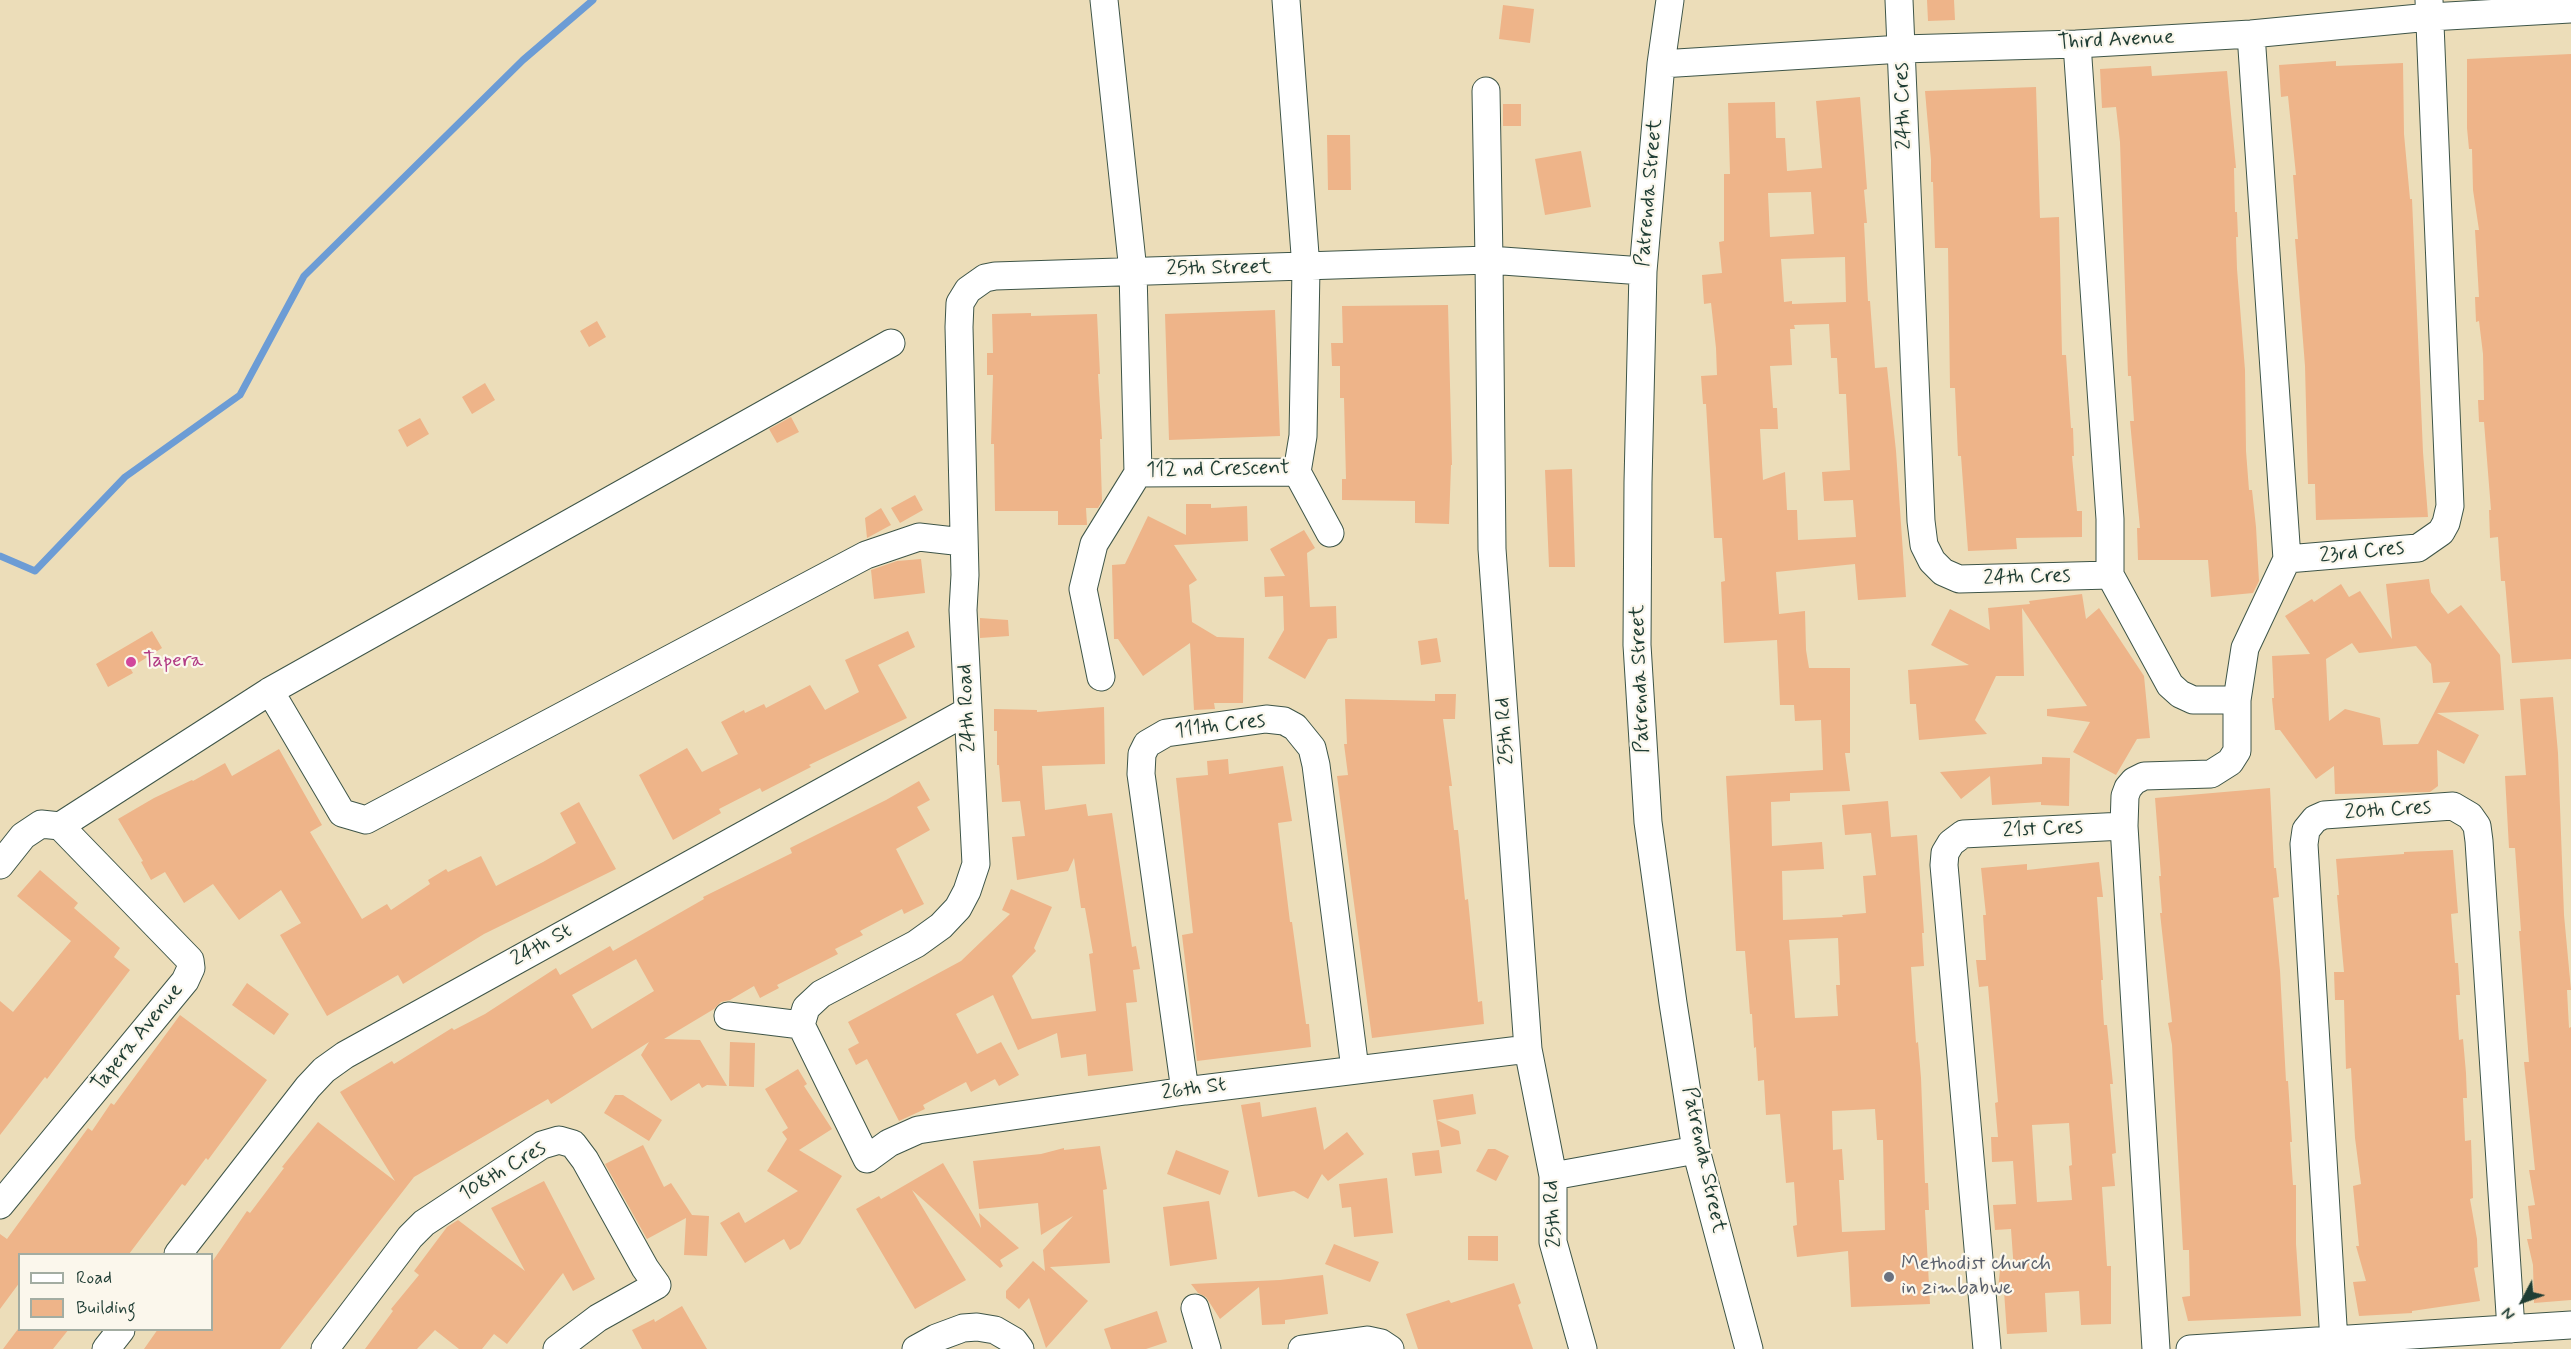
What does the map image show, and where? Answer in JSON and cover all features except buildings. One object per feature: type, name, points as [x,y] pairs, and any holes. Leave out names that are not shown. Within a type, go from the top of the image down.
[{"type":"street","name":"112 nd Crescent","points":[[1104,0],[1133,271],[1138,473],[1298,472],[1303,436],[1306,268],[1286,0]]},
{"type":"street","name":"Patrenda Street","points":[[1670,0],[1661,64],[1643,271],[1638,482],[1638,656],[1648,822],[1696,1150],[1749,1349]]},
{"type":"street","name":"24th Cres","points":[[1899,0],[1924,545],[1932,561],[1943,572],[1959,579],[2110,575]]},
{"type":"street","name":"Third Avenue","points":[[1661,64],[1902,49],[2077,44],[2252,34],[2429,8],[2571,9]]},
{"type":"street","name":"23rd Cres","points":[[2287,559],[2418,548],[2441,532],[2446,523],[2450,506],[2429,8]]},
{"type":"street","points":[[2156,1349],[2124,826],[2125,796],[2134,781],[2144,776],[2211,774],[2230,762],[2237,751],[2237,700],[2245,648],[2287,559],[2252,34]]},
{"type":"street","points":[[2077,44],[2110,519],[2110,575],[2170,684],[2181,694],[2193,700],[2237,700]]},
{"type":"street","name":"25th Rd","points":[[1486,91],[1492,549],[1528,1049],[1553,1176],[1553,1242],[1583,1349]]},
{"type":"street","name":"25th Street","points":[[960,303],[968,290],[976,283],[995,276],[1306,268],[1489,260]]},
{"type":"street","points":[[1489,260],[1643,271]]},
{"type":"street","name":"24th Road","points":[[801,1025],[806,1008],[821,994],[916,944],[941,926],[957,908],[967,891],[976,864],[963,610],[965,575],[960,303]]},
{"type":"street","points":[[0,865],[23,836],[42,824],[60,826],[270,691],[891,343]]},
{"type":"street","points":[[1298,472],[1330,533]]},
{"type":"street","points":[[1101,677],[1083,589],[1094,544],[1138,473]]},
{"type":"street","points":[[270,691],[342,813],[366,820],[866,555],[919,537],[963,542]]},
{"type":"street","name":"24th St","points":[[179,1253],[308,1087],[324,1070],[345,1055],[968,711]]},
{"type":"street","name":"111th Cres","points":[[1185,1091],[1141,774],[1142,754],[1147,744],[1166,733],[1266,719],[1284,721],[1295,727],[1312,748],[1355,1069]]},
{"type":"street","name":"20th Cres","points":[[2334,1342],[2304,844],[2306,830],[2315,819],[2324,815],[2453,806],[2470,816],[2476,826],[2479,841],[2511,1329]]},
{"type":"street","name":"Tapera Avenue","points":[[0,1205],[185,981],[191,968],[190,960],[60,826]]},
{"type":"street","name":"21st Cres","points":[[1987,1349],[1944,865],[1945,853],[1951,843],[1963,834],[2124,826]]},
{"type":"street","points":[[728,1016],[801,1025]]},
{"type":"street","name":"26th St","points":[[801,1025],[867,1159],[889,1143],[918,1130],[1185,1091],[1528,1049]]},
{"type":"street","name":"108th Cres","points":[[325,1349],[410,1237],[424,1223],[542,1145],[559,1140],[573,1144],[585,1160],[645,1268],[657,1285],[598,1318],[557,1349]]},
{"type":"street","points":[[1553,1176],[1696,1150]]},
{"type":"street","points":[[1196,1308],[1208,1349]]},
{"type":"street","points":[[2190,1349],[2334,1342],[2571,1325]]},
{"type":"street","points":[[916,1349],[936,1338],[963,1328],[976,1327],[995,1330],[1014,1341],[1020,1349]]},
{"type":"street","points":[[106,1349],[120,1331]]},
{"type":"street","points":[[1302,1349],[1367,1340],[1381,1343],[1390,1349]]},
{"type":"waterway","points":[[0,556],[35,571],[125,477],[240,395],[304,276],[523,60],[593,0]]},
{"type":"place","name":"Tapera","points":[[131,662]]},
{"type":"place","name":"Methodist church in zimbabwe","points":[[1889,1277]]}]
